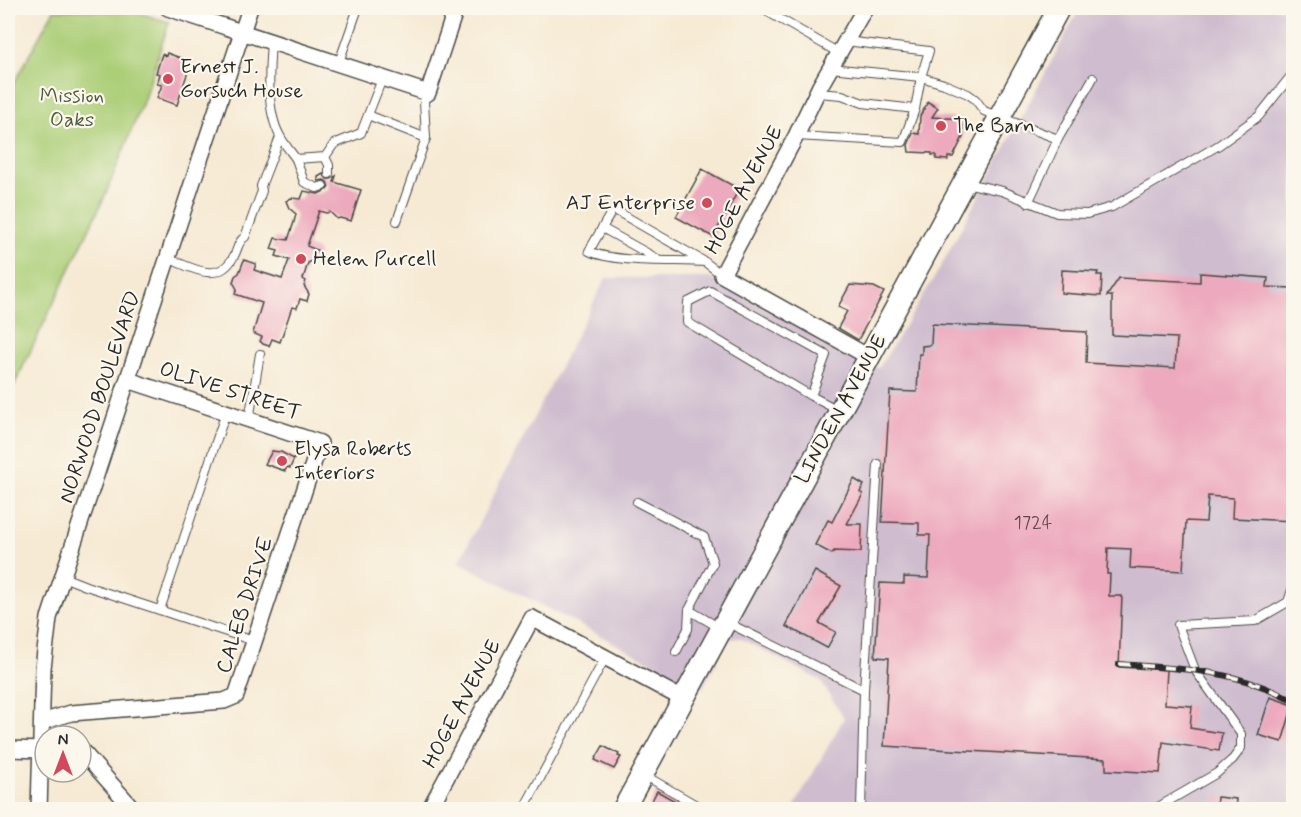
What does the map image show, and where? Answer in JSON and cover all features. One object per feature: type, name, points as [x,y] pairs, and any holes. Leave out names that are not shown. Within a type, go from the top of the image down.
[{"type":"street","points":[[168,8],[428,93],[456,8]]},
{"type":"street","name":"NORWOOD BOULEVARD","points":[[42,722],[43,668],[49,618],[250,8]]},
{"type":"street","name":"HOGE AVENUE","points":[[865,8],[830,68],[722,275],[869,357]]},
{"type":"street","name":"LINDEN AVENUE","points":[[623,810],[1059,8]]},
{"type":"street","name":"OLIVE STREET","points":[[128,380],[320,443]]},
{"type":"street","name":"CALEB DRIVE","points":[[42,722],[71,713],[224,700],[236,696],[320,443]]},
{"type":"street","name":"HOGE AVENUE","points":[[429,810],[532,618],[605,658]]},
{"type":"street","points":[[605,658],[683,699]]},
{"type":"street","points":[[8,749],[33,750]]},
{"type":"street","points":[[93,764],[134,810]]},
{"type":"street","name":"NORWOOD BOULEVARD","points":[[39,810],[41,784]]},
{"type":"lane","points":[[338,65],[358,8]]},
{"type":"lane","points":[[760,8],[842,47],[929,51],[915,109],[903,142],[796,136]]},
{"type":"lane","points":[[271,42],[270,95],[276,127],[280,137],[296,159],[304,182],[317,188],[323,186]]},
{"type":"lane","points":[[830,68],[921,77],[969,94],[984,111],[1058,139]]},
{"type":"lane","points":[[964,183],[1002,191],[1057,213],[1087,214],[1112,207],[1219,145],[1259,116],[1293,72]]},
{"type":"lane","points":[[1028,203],[1058,139],[1093,78]]},
{"type":"lane","points":[[325,157],[334,144],[361,133],[382,79]]},
{"type":"lane","points":[[397,221],[426,138],[424,101],[428,93]]},
{"type":"lane","points":[[818,93],[842,95],[863,103],[915,109]]},
{"type":"lane","points":[[368,116],[426,138]]},
{"type":"lane","points":[[168,258],[207,273],[214,273],[227,267],[241,240],[245,237],[280,137]]},
{"type":"lane","points":[[296,159],[325,157]]},
{"type":"lane","points":[[325,157],[329,165],[329,174]]},
{"type":"lane","points":[[705,262],[638,260],[597,256],[589,251],[613,209],[705,262],[722,275]]},
{"type":"lane","points":[[602,228],[658,260]]},
{"type":"lane","points":[[811,396],[826,355],[710,291],[688,302],[687,322],[811,396],[839,411]]},
{"type":"lane","points":[[249,420],[260,354]]},
{"type":"lane","points":[[160,610],[226,412]]},
{"type":"lane","points":[[861,810],[864,690],[878,464]]},
{"type":"lane","points":[[637,502],[704,537],[713,563],[689,610],[688,629],[676,652]]},
{"type":"lane","points":[[63,577],[255,642]]},
{"type":"lane","points":[[1153,810],[1217,773],[1233,759],[1241,747],[1241,734],[1195,670],[1178,625],[1255,621],[1291,604],[1293,584]]},
{"type":"lane","points":[[689,610],[864,690]]},
{"type":"lane","points":[[523,810],[605,658]]},
{"type":"lane","points":[[642,775],[705,810]]},
{"type":"shaded area","points":[[1080,8],[1293,8],[1293,809],[793,809],[844,718],[820,680],[740,638],[728,639],[702,689],[459,562],[606,278],[710,278],[879,368],[940,268]]},
{"type":"green space","name":"Mission Oaks","points":[[54,10],[132,11],[169,22],[143,102],[104,198],[8,398],[8,94]]},
{"type":"building","name":"Ernest J. Gorsuch House","points":[[167,53],[191,62],[177,105],[157,98],[162,85],[157,84],[160,74],[156,73],[162,54],[166,56]]},
{"type":"building","name":"The Barn","points":[[928,102],[938,108],[932,117],[964,119],[963,137],[953,157],[948,157],[948,160],[936,159],[936,155],[932,153],[909,152],[908,145],[913,133],[919,134],[920,116]]},
{"type":"building","name":"AJ Enterprise","points":[[702,169],[739,189],[713,237],[676,217]]},
{"type":"building","name":"Helen Purcell","points":[[323,174],[327,179],[336,176],[334,182],[361,190],[351,221],[337,219],[330,212],[319,211],[307,246],[317,250],[319,254],[317,258],[308,263],[303,279],[306,281],[304,286],[309,294],[307,301],[300,299],[297,308],[292,307],[280,342],[272,339],[269,346],[263,344],[260,341],[262,337],[253,333],[262,303],[235,294],[237,289],[233,282],[235,276],[239,273],[244,260],[256,264],[254,270],[282,279],[289,260],[276,256],[278,251],[271,249],[275,238],[288,240],[294,222],[296,214],[289,208],[286,201],[291,198],[301,199],[304,191],[318,194],[327,190],[329,187],[327,182],[318,181],[318,177]]},
{"type":"building","points":[[1062,270],[1098,272],[1097,275],[1102,275],[1101,296],[1061,293]]},
{"type":"building","points":[[1200,273],[1268,278],[1267,287],[1293,288],[1293,521],[1232,518],[1233,498],[1208,496],[1206,522],[1186,521],[1183,571],[1130,568],[1131,549],[1108,548],[1107,574],[1110,574],[1109,596],[1122,596],[1119,667],[1167,670],[1165,704],[1192,706],[1190,728],[1222,733],[1219,751],[1163,742],[1160,773],[1106,770],[1106,759],[884,746],[889,658],[875,657],[880,583],[904,584],[904,577],[928,578],[930,535],[919,535],[919,523],[882,522],[890,391],[917,392],[919,354],[922,354],[922,346],[931,345],[932,324],[1087,332],[1086,363],[1175,368],[1177,338],[1112,335],[1112,296],[1107,296],[1119,278],[1200,282]]},
{"type":"building","points":[[850,285],[874,287],[884,292],[858,340],[838,328],[847,311],[838,307]]},
{"type":"building","points":[[272,451],[281,452],[294,459],[290,468],[287,467],[285,471],[265,464]]},
{"type":"building","points":[[854,479],[864,485],[860,492],[863,494],[847,524],[862,524],[861,552],[834,551],[832,554],[815,545],[828,520],[832,522]]},
{"type":"building","points":[[815,571],[841,586],[819,623],[836,632],[827,648],[786,626]]},
{"type":"building","points":[[1270,697],[1293,705],[1282,742],[1258,735]]},
{"type":"building","points":[[603,746],[621,757],[614,769],[595,760]]},
{"type":"building","points":[[657,791],[691,810],[647,810]]},
{"type":"building","points":[[1217,797],[1236,799],[1235,810],[1216,810]]},
{"type":"railway","points":[[1119,664],[1208,672],[1250,682],[1294,701]]},
{"type":"place","name":"Ernest J. Gorsuch House","points":[[168,79]]},
{"type":"place","name":"The Barn","points":[[941,126]]},
{"type":"place","name":"AJ Enterprise","points":[[707,203]]},
{"type":"place","name":"Helen Purcell","points":[[301,259]]},
{"type":"place","name":"Elysa Roberts Interiors","points":[[282,461]]}]
